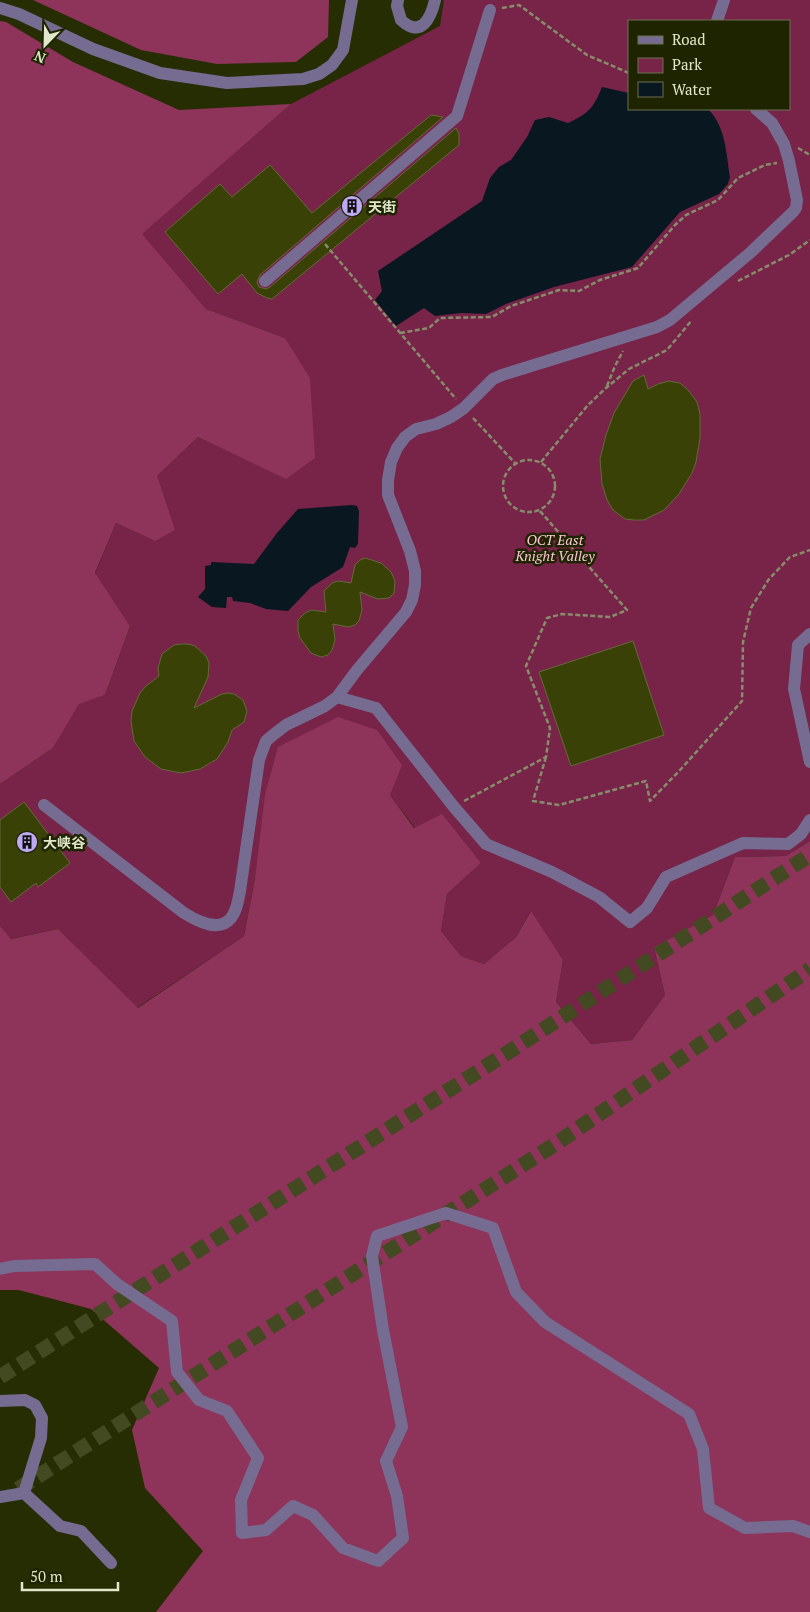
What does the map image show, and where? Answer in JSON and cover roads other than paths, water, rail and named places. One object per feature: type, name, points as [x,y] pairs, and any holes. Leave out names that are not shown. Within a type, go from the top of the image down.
[{"type":"street","points":[[0,8],[19,14],[94,50],[160,73],[227,83],[303,79],[319,74],[332,65],[343,50],[352,0]]},
{"type":"street","points":[[398,0],[397,6],[401,20],[411,27],[419,27],[428,20],[435,0]]},
{"type":"street","points":[[717,20],[724,0]]},
{"type":"street","points":[[265,281],[457,116],[490,10]]},
{"type":"street","points":[[44,805],[184,913],[205,924],[217,925],[231,918],[236,910],[240,891],[259,760],[266,741],[286,725],[325,706],[337,697],[406,612],[412,600],[415,571],[410,551],[388,495],[391,462],[397,448],[405,437],[416,430],[436,424],[464,408],[494,379],[502,375],[657,326],[670,320],[750,253],[793,212],[797,200],[784,144],[772,122],[757,110]]},
{"type":"street","points":[[810,634],[798,645],[794,689],[810,762]]},
{"type":"street","points":[[337,697],[376,708],[454,807],[486,844],[552,872],[598,897],[630,922],[648,908],[666,877],[743,843],[788,844],[801,834],[810,820]]},
{"type":"street","points":[[0,1268],[95,1264],[117,1284],[172,1322],[177,1372],[199,1400],[227,1411],[258,1458],[241,1500],[242,1533],[266,1530],[293,1506],[313,1514],[343,1548],[378,1561],[403,1538],[397,1496],[386,1460],[402,1428],[383,1330],[372,1256],[377,1236],[446,1212],[493,1228],[516,1292],[545,1322],[689,1414],[703,1449],[709,1508],[745,1528],[793,1526],[810,1532]]},
{"type":"street","points":[[0,1401],[25,1400],[35,1405],[42,1418],[41,1438],[24,1493]]},
{"type":"street","points":[[0,1497],[24,1493]]},
{"type":"street","points":[[24,1493],[60,1526],[81,1532],[111,1563]]},
{"type":"water","points":[[602,87],[628,93],[628,110],[709,110],[722,132],[730,177],[728,184],[719,194],[680,212],[632,267],[554,287],[506,304],[486,314],[461,313],[435,316],[424,308],[396,326],[375,300],[382,291],[378,271],[482,201],[490,178],[499,167],[511,160],[527,137],[535,120],[549,117],[568,123],[590,110]]},
{"type":"water","points":[[357,506],[359,511],[358,544],[355,548],[350,547],[343,567],[311,587],[288,611],[266,609],[250,603],[233,601],[232,597],[227,597],[226,608],[212,607],[198,597],[205,589],[205,566],[211,565],[211,562],[254,564],[298,509]]},
{"type":"tunnel","points":[[0,1377],[521,1044],[810,855]]},
{"type":"tunnel","points":[[18,1489],[557,1143],[810,969]]},
{"type":"place","name":"天街","points":[[352,206]]},
{"type":"place","name":"大峡谷","points":[[27,842]]},
{"type":"park label","name":"OCT East Knight Valley","points":[[555,548]]}]
